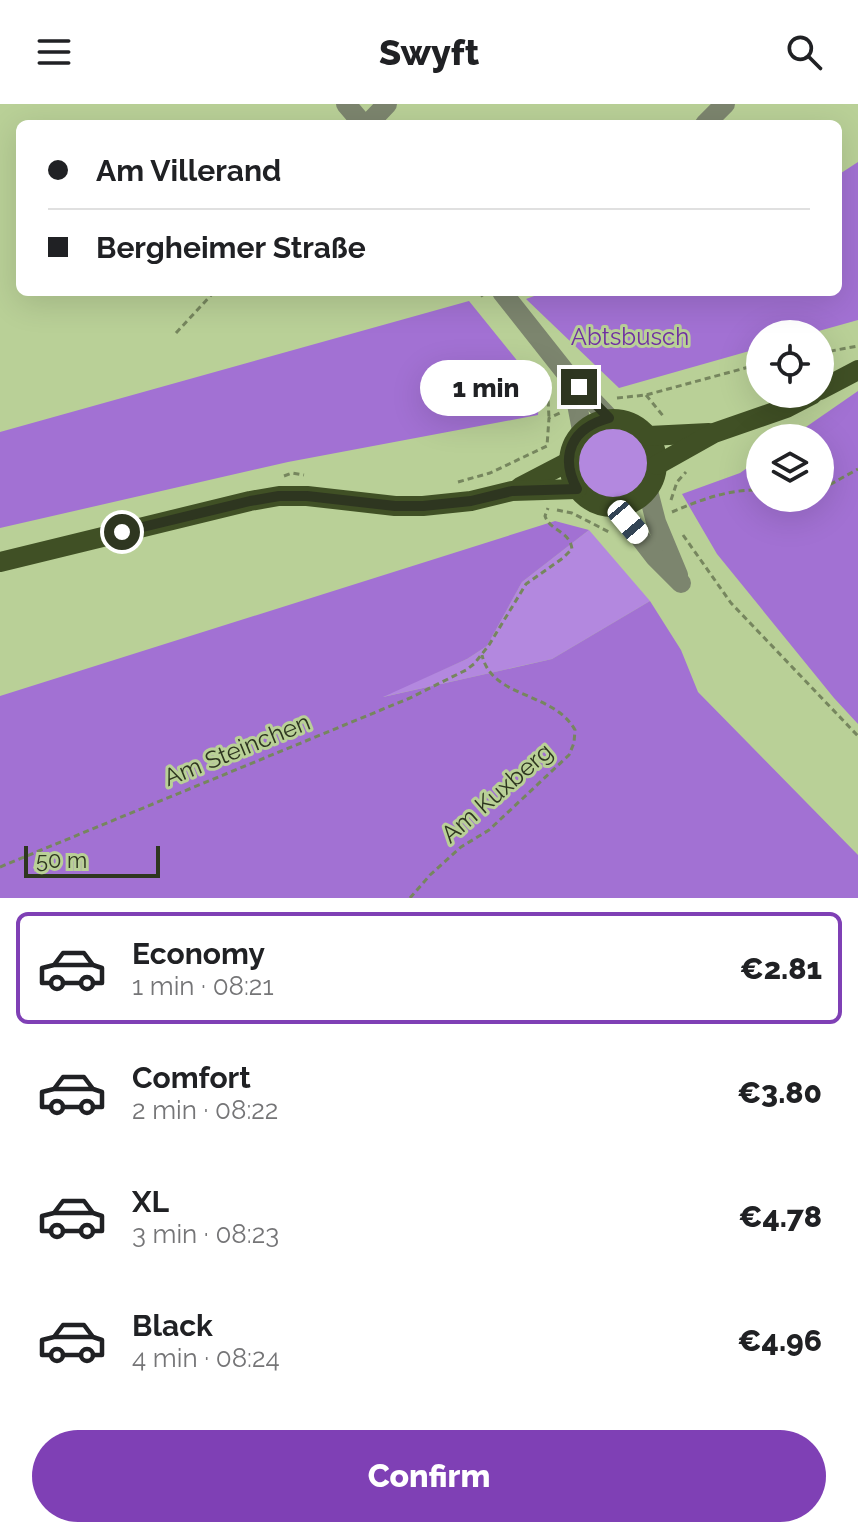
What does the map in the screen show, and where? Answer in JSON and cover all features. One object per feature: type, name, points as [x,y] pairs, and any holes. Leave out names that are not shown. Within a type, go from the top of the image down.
[{"type":"main road","points":[[834,383],[858,370]]},
{"type":"main road","points":[[657,465],[714,433],[786,408]]},
{"type":"main road","points":[[609,418],[624,419],[638,426],[649,436],[657,455],[653,483],[648,491],[630,504],[613,507],[587,499],[577,489],[568,462],[572,446],[582,430],[609,418]]},
{"type":"main road","points":[[649,436],[714,433]]},
{"type":"main road","points":[[512,491],[568,462]]},
{"type":"main road","points":[[0,562],[279,496],[423,506],[471,501],[512,491],[577,489]]},
{"type":"street","points":[[346,104],[362,120]]},
{"type":"street","points":[[370,120],[387,104]]},
{"type":"street","points":[[709,120],[725,104]]},
{"type":"street","points":[[505,296],[566,373],[584,402],[609,418]]},
{"type":"street","points":[[582,430],[584,402]]},
{"type":"street","points":[[613,507],[681,583],[656,522],[648,491]]},
{"type":"path","points":[[176,333],[210,296]]},
{"type":"path","points":[[834,350],[858,346]]},
{"type":"path","points":[[549,418],[584,402],[646,395],[746,368]]},
{"type":"path","points":[[456,482],[490,473],[547,446],[549,418],[546,387]]},
{"type":"path","points":[[834,482],[858,469]]},
{"type":"path","points":[[277,477],[292,473],[305,476]]},
{"type":"path","points":[[668,513],[704,499],[746,489]]},
{"type":"path","points":[[482,655],[526,584],[572,549],[569,538],[548,523],[545,516],[549,508]]},
{"type":"path","points":[[677,526],[731,603],[858,736]]},
{"type":"path","name":"Am Steinchen","points":[[0,867],[410,698],[466,670],[482,655]]},
{"type":"path","name":"Am Kuxberg","points":[[410,898],[440,865],[461,847],[489,830],[569,755],[574,743],[575,730],[565,715],[540,700],[505,686],[490,674],[482,655]]},
{"type":"shaded area","points":[[613,428],[632,434],[642,444],[648,463],[642,482],[632,492],[613,498],[594,492],[584,482],[578,463],[584,444],[594,434]]},
{"type":"shaded area","points":[[589,530],[650,601],[552,659],[378,698],[467,659],[487,646],[522,582]]},
{"type":"green space","name":"Abtsbusch","points":[[858,162],[858,320],[834,327],[834,320],[746,320],[746,352],[619,388],[526,299],[534,296],[842,296],[842,172]]},
{"type":"green space","points":[[469,301],[540,389],[538,415],[288,462],[0,528],[0,432]]},
{"type":"green space","points":[[858,391],[858,724],[717,554],[682,494],[746,469],[746,512],[834,512],[834,424],[810,424]]},
{"type":"green space","points":[[555,521],[589,530],[522,582],[487,646],[467,659],[383,697],[552,659],[650,601],[681,650],[698,692],[858,855],[858,898],[0,898],[0,696]]},
{"type":"route","points":[[122,532],[279,496],[423,506],[471,501],[512,491],[577,489],[568,462],[576,437],[595,422],[609,418],[579,387]]}]
